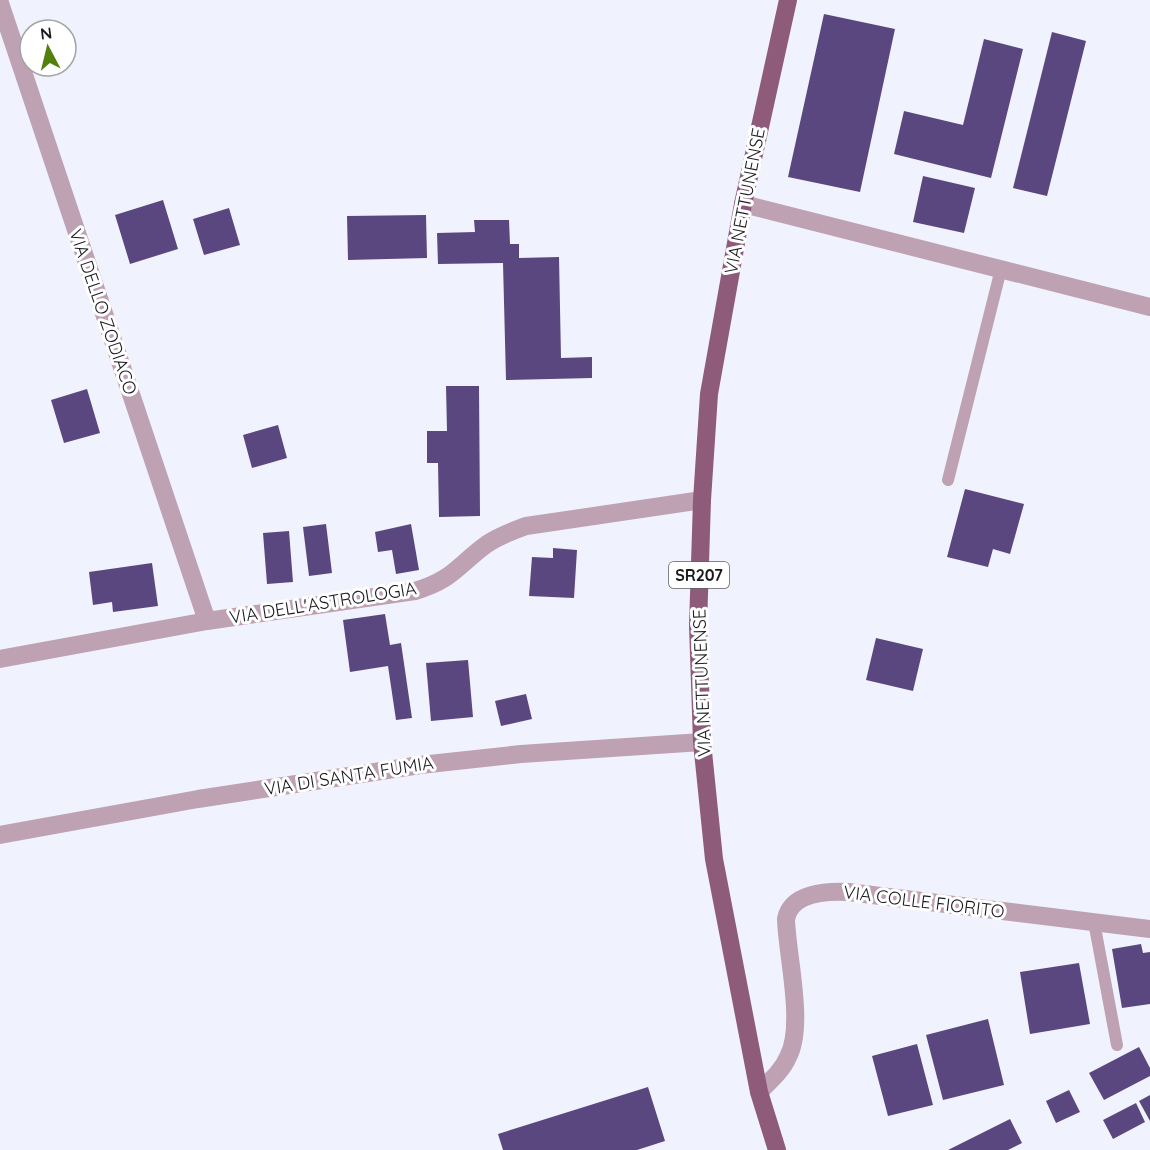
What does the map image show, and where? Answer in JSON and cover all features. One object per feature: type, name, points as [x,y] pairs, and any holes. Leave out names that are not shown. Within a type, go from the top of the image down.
[{"type":"main road","name":"VIA NETTUNENSE","points":[[777,1150],[759,1092],[714,859],[702,742],[698,627],[702,500],[710,394],[743,204],[788,0]]},
{"type":"street","name":"VIA DELLO ZODIACO","points":[[0,3],[207,621]]},
{"type":"street","points":[[743,204],[1150,307]]},
{"type":"street","name":"VIA DELL'ASTROLOGIA","points":[[0,659],[207,621],[415,591],[445,579],[487,544],[526,526],[702,500]]},
{"type":"street","name":"VIA DI SANTA FUMIA","points":[[0,835],[198,799],[420,765],[539,752],[702,742]]},
{"type":"street","name":"VIA COLLE FIORITO","points":[[759,1092],[784,1064],[792,1049],[795,1021],[786,919],[788,910],[797,901],[826,892],[848,892],[1150,929]]},
{"type":"lane","points":[[948,480],[1002,269]]},
{"type":"lane","points":[[1094,922],[1117,1045]]},
{"type":"building","points":[[824,14],[895,29],[860,192],[788,177]]},
{"type":"building","points":[[1052,32],[1086,41],[1047,196],[1013,188]]},
{"type":"building","points":[[984,39],[1023,49],[991,178],[894,154],[904,111],[963,125]]},
{"type":"building","points":[[923,176],[975,188],[964,233],[913,222]]},
{"type":"building","points":[[163,200],[178,249],[130,264],[115,215]]},
{"type":"building","points":[[229,208],[240,245],[204,255],[193,219]]},
{"type":"building","points":[[426,215],[427,258],[348,260],[347,216]]},
{"type":"building","points":[[474,220],[509,220],[510,244],[519,244],[519,258],[559,257],[561,358],[592,357],[592,378],[506,380],[503,263],[438,264],[437,233],[475,232]]},
{"type":"building","points":[[446,386],[479,386],[480,516],[439,517],[438,463],[427,463],[427,431],[447,431]]},
{"type":"building","points":[[87,389],[100,433],[64,443],[51,400]]},
{"type":"building","points":[[278,425],[287,458],[252,468],[243,435]]},
{"type":"building","points":[[965,489],[1024,504],[1010,554],[993,549],[988,567],[947,557]]},
{"type":"building","points":[[326,524],[332,573],[309,576],[303,527]]},
{"type":"building","points":[[411,524],[419,570],[396,574],[392,550],[378,552],[375,532]]},
{"type":"building","points":[[289,531],[293,582],[267,584],[263,533]]},
{"type":"building","points":[[553,548],[577,550],[574,598],[529,596],[532,557],[553,558]]},
{"type":"building","points":[[152,563],[158,606],[113,612],[112,602],[93,605],[89,572]]},
{"type":"building","points":[[385,614],[390,645],[401,643],[412,718],[396,720],[388,666],[350,672],[343,620]]},
{"type":"building","points":[[876,638],[923,649],[913,691],[866,680]]},
{"type":"building","points":[[468,660],[473,717],[431,721],[426,663]]},
{"type":"building","points":[[526,694],[532,719],[501,726],[495,701]]},
{"type":"building","points":[[1141,944],[1143,953],[1150,952],[1150,1004],[1122,1008],[1112,949]]},
{"type":"building","points":[[1079,963],[1090,1024],[1030,1034],[1020,972]]},
{"type":"building","points":[[988,1019],[1004,1085],[943,1100],[926,1035]]},
{"type":"building","points":[[917,1044],[933,1105],[888,1116],[872,1056]]},
{"type":"building","points":[[1139,1047],[1150,1068],[1150,1076],[1104,1100],[1089,1073]]},
{"type":"building","points":[[648,1087],[665,1141],[637,1150],[503,1150],[498,1134]]},
{"type":"building","points":[[1069,1090],[1080,1112],[1056,1123],[1046,1101]]},
{"type":"building","points":[[1150,1095],[1150,1121],[1139,1101]]},
{"type":"building","points":[[1136,1103],[1145,1122],[1113,1139],[1103,1120]]},
{"type":"building","points":[[1010,1119],[1022,1143],[1008,1150],[948,1150]]}]
